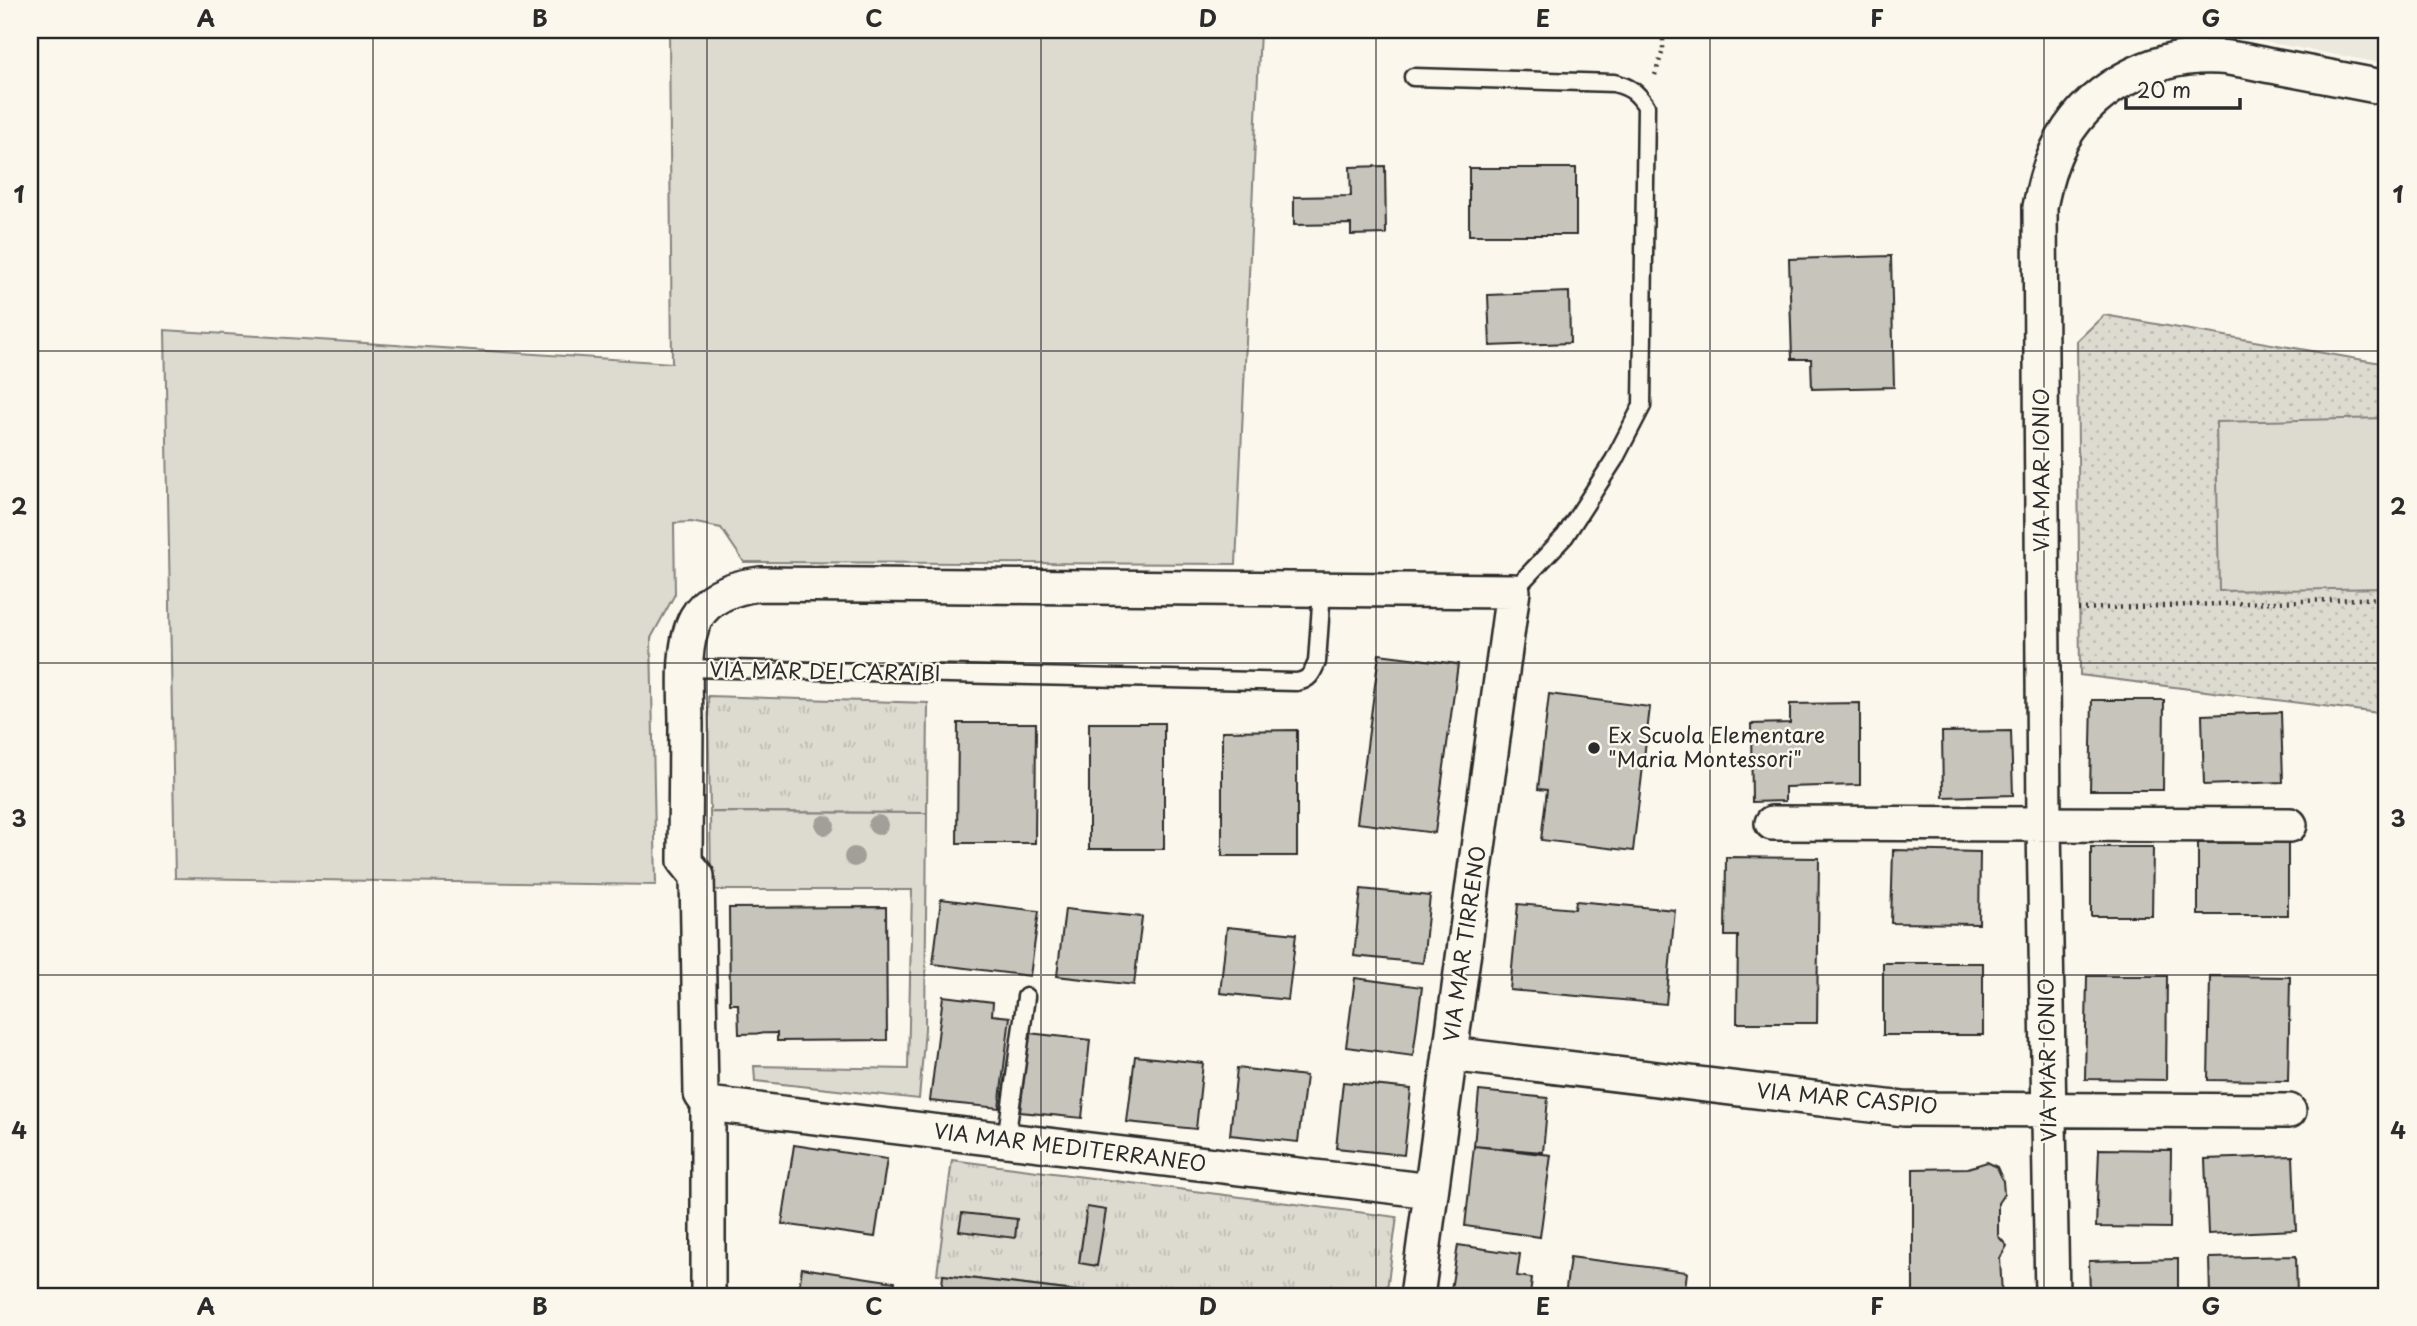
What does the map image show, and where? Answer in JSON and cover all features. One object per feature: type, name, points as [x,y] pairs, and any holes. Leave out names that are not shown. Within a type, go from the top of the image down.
[{"type":"street","name":"VIA MAR IONIO","points":[[2052,1296],[2044,825],[2040,207],[2046,177],[2057,149],[2073,123],[2091,104],[2112,86],[2137,71],[2164,62],[2192,57],[2220,57],[2387,88]]},
{"type":"street","name":"VIA MAR DEI CARAIBI","points":[[686,668],[689,633],[696,618],[715,598],[742,586],[773,584],[1513,592]]},
{"type":"street","name":"VIA MAR TIRRENO","points":[[1417,1296],[1513,592]]},
{"type":"street","points":[[686,668],[685,861],[697,876],[701,1094],[708,1104],[708,1296]]},
{"type":"street","points":[[1772,822],[2290,825]]},
{"type":"street","name":"VIA MAR CASPIO","points":[[1450,1054],[1904,1109],[2289,1111]]},
{"type":"street","name":"VIA MAR MEDITERRANEO","points":[[708,1104],[1431,1191]]},
{"type":"lane","points":[[1413,78],[1614,83],[1627,86],[1638,93],[1646,106],[1642,406],[1614,460],[1565,536],[1513,592]]},
{"type":"lane","name":"VIA MAR DEI CARAIBI","points":[[686,668],[1297,682],[1306,680],[1313,673],[1317,662],[1322,590]]},
{"type":"lane","points":[[1006,1140],[1026,997]]},
{"type":"path","points":[[1646,106],[1663,50],[1663,30]]},
{"type":"path","points":[[2043,610],[2387,598]]},
{"type":"shaded area","points":[[2082,30],[2387,30],[2387,64],[2216,33]]},
{"type":"green space","points":[[669,30],[1260,30],[1236,564],[744,562],[721,528],[691,522],[674,523],[675,594],[651,638],[656,885],[175,878],[165,330],[672,363]]},
{"type":"green space","points":[[2104,315],[2387,364],[2387,714],[2080,675],[2077,341]]},
{"type":"green space","points":[[2387,418],[2387,588],[2219,591],[2216,422]]},
{"type":"green space","points":[[708,696],[928,703],[927,813],[710,812]]},
{"type":"green space","points":[[710,812],[927,813],[925,1029],[919,1099],[755,1081],[754,1066],[908,1069],[912,890],[711,890]]},
{"type":"green space","points":[[952,1160],[1397,1217],[1386,1296],[1099,1296],[937,1274]]},
{"type":"building","points":[[1385,166],[1386,234],[1351,235],[1351,224],[1294,225],[1294,197],[1351,196],[1350,167]]},
{"type":"building","points":[[1469,168],[1576,168],[1576,235],[1469,235]]},
{"type":"building","points":[[1891,256],[1894,387],[1812,389],[1811,359],[1792,359],[1789,259]]},
{"type":"building","points":[[1569,292],[1570,343],[1490,346],[1488,295]]},
{"type":"building","points":[[1379,654],[1458,664],[1435,833],[1357,823]]},
{"type":"building","name":"Ex Scuola Elementare \"Maria Montessori\"","points":[[1549,694],[1650,707],[1633,851],[1541,840],[1547,790],[1538,789]]},
{"type":"building","points":[[2092,700],[2164,700],[2163,790],[2090,790]]},
{"type":"building","points":[[1860,703],[1860,785],[1785,787],[1785,801],[1752,802],[1751,724],[1790,723],[1790,704]]},
{"type":"building","points":[[2281,712],[2283,782],[2204,785],[2202,715]]},
{"type":"building","points":[[958,723],[1036,723],[1035,843],[957,843]]},
{"type":"building","points":[[1089,723],[1164,723],[1164,849],[1089,849]]},
{"type":"building","points":[[1297,730],[1297,856],[1222,856],[1222,731]]},
{"type":"building","points":[[2011,731],[2013,795],[1943,797],[1942,732]]},
{"type":"building","points":[[2288,842],[2288,915],[2198,915],[2198,843]]},
{"type":"building","points":[[2091,847],[2153,847],[2152,916],[2091,916]]},
{"type":"building","points":[[1893,850],[1980,852],[1979,924],[1891,923]]},
{"type":"building","points":[[1726,857],[1819,858],[1817,1023],[1737,1023],[1738,936],[1725,936]]},
{"type":"building","points":[[1361,889],[1430,896],[1423,963],[1354,956]]},
{"type":"building","points":[[941,899],[1039,911],[1030,976],[933,964]]},
{"type":"building","points":[[1576,901],[1675,910],[1666,1004],[1510,990],[1518,904],[1575,909]]},
{"type":"building","points":[[886,907],[887,1040],[777,1041],[777,1033],[739,1034],[738,1004],[730,1004],[729,908]]},
{"type":"building","points":[[1065,909],[1142,917],[1134,985],[1057,976]]},
{"type":"building","points":[[1227,927],[1296,934],[1288,1000],[1220,993]]},
{"type":"building","points":[[1883,963],[1983,963],[1983,1035],[1883,1035]]},
{"type":"building","points":[[2087,976],[2167,976],[2166,1080],[2085,1079]]},
{"type":"building","points":[[2210,976],[2290,977],[2288,1081],[2208,1080]]},
{"type":"building","points":[[1355,978],[1422,987],[1413,1056],[1346,1047]]},
{"type":"building","points":[[943,996],[993,1002],[992,1015],[1010,1017],[999,1108],[930,1101]]},
{"type":"building","points":[[1029,1033],[1090,1040],[1082,1118],[1020,1112]]},
{"type":"building","points":[[1135,1056],[1203,1063],[1196,1129],[1127,1122]]},
{"type":"building","points":[[1237,1068],[1306,1076],[1298,1142],[1230,1135]]},
{"type":"building","points":[[1343,1082],[1411,1089],[1404,1155],[1336,1148]]},
{"type":"building","points":[[1479,1091],[1548,1098],[1543,1152],[1474,1146]]},
{"type":"building","points":[[794,1145],[887,1159],[875,1237],[782,1224]]},
{"type":"building","points":[[1474,1146],[1551,1155],[1540,1237],[1465,1226]]},
{"type":"building","points":[[2099,1149],[2171,1150],[2170,1228],[2096,1227]]},
{"type":"building","points":[[2293,1156],[2296,1230],[2208,1234],[2205,1159]]},
{"type":"building","points":[[1987,1162],[1997,1167],[2003,1181],[2004,1194],[1998,1203],[1998,1236],[2007,1246],[2000,1258],[2002,1296],[1913,1296],[1913,1169],[1968,1168]]},
{"type":"building","points":[[1087,1207],[1106,1210],[1097,1266],[1079,1263]]},
{"type":"building","points":[[962,1213],[1017,1219],[1015,1238],[959,1231]]},
{"type":"building","points":[[1458,1245],[1520,1254],[1517,1276],[1532,1278],[1530,1296],[1450,1296]]},
{"type":"building","points":[[2296,1256],[2297,1296],[2210,1296],[2209,1258]]},
{"type":"building","points":[[1570,1257],[1687,1272],[1684,1296],[1565,1296]]},
{"type":"building","points":[[2178,1259],[2178,1296],[2090,1296],[2089,1261]]},
{"type":"building","points":[[802,1268],[895,1282],[892,1296],[798,1296]]},
{"type":"building","points":[[943,1275],[1099,1294],[1099,1296],[941,1296]]},
{"type":"place","name":"Ex Scuola Elementare \"Maria Montessori\"","points":[[1594,748]]}]
